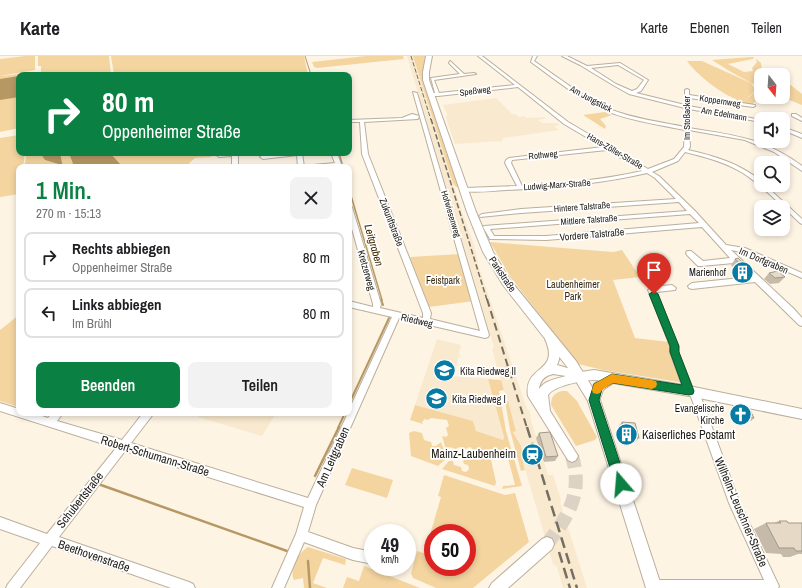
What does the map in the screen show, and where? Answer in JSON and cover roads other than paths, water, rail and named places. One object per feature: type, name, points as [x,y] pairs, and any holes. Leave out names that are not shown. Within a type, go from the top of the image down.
[{"type":"main road","name":"Parkstraße","points":[[429,56],[425,78],[435,95],[448,145],[454,157],[483,243],[506,280],[580,377],[594,400],[654,587]]},
{"type":"street","name":"Hans-Zöller-Straße","points":[[480,56],[566,123],[648,170],[670,188],[736,260],[802,323]]},
{"type":"street","name":"Am Jungstück","points":[[535,56],[532,61],[544,71],[578,94],[611,111],[650,122],[687,129]]},
{"type":"street","name":"Am Edelmann","points":[[564,56],[631,93],[655,101],[754,119]]},
{"type":"street","points":[[450,62],[463,75]]},
{"type":"street","points":[[586,67],[619,64],[646,80],[639,90],[631,93]]},
{"type":"street","points":[[435,95],[432,79],[474,74]]},
{"type":"street","name":"Speßweg","points":[[435,95],[518,86]]},
{"type":"street","name":"Im Stoßacker","points":[[648,170],[674,162],[686,151],[687,90]]},
{"type":"street","name":"Hofwiesenweg","points":[[415,93],[419,117],[473,290],[484,335]]},
{"type":"street","name":"Koppernweg","points":[[687,96],[753,106]]},
{"type":"street","points":[[794,114],[802,120]]},
{"type":"street","points":[[352,121],[403,119],[412,115],[419,117]]},
{"type":"street","name":"Zukunftstraße","points":[[362,121],[366,154],[427,313],[426,322]]},
{"type":"street","points":[[687,129],[746,139],[759,143],[780,152],[802,169]]},
{"type":"street","points":[[790,131],[802,136]]},
{"type":"street","name":"Rothweg","points":[[520,187],[508,164],[508,161],[511,159],[608,148]]},
{"type":"street","points":[[686,151],[728,162],[743,170],[754,179]]},
{"type":"street","points":[[263,157],[272,156]]},
{"type":"street","name":"Ludwig-Marx-Straße","points":[[465,190],[601,182],[634,175],[648,170]]},
{"type":"street","points":[[769,192],[802,222]]},
{"type":"street","name":"Hintere Talstraße","points":[[482,216],[521,211],[681,200]]},
{"type":"street","name":"Mittlere Talstraße","points":[[486,226],[693,212]]},
{"type":"street","name":"Kretzerweg","points":[[352,217],[377,304],[376,310]]},
{"type":"street","name":"Vordere Talstraße","points":[[486,226],[492,238],[546,238],[704,225]]},
{"type":"street","name":"Im Dorfgraben","points":[[725,247],[733,247],[748,252],[802,276]]},
{"type":"street","points":[[689,253],[700,264],[736,260]]},
{"type":"street","points":[[692,286],[756,279]]},
{"type":"street","name":"Wilhelm-Leuschner-Straße","points":[[654,587],[773,586],[734,503],[692,392],[674,352],[674,346],[652,290],[672,288]]},
{"type":"street","name":"Riedweg","points":[[352,305],[484,335]]},
{"type":"street","name":"Am Leitgraben","points":[[352,414],[397,315]]},
{"type":"street","points":[[548,335],[555,352],[554,362],[548,370],[535,378],[532,387],[534,396],[572,456]]},
{"type":"street","points":[[548,370],[558,370],[580,377]]},
{"type":"street","points":[[544,411],[542,398],[546,388],[554,384],[594,375],[692,392],[802,414]]},
{"type":"street","points":[[594,400],[598,387],[612,378]]},
{"type":"street","name":"Robert-Schumann-Straße","points":[[0,407],[16,412]]},
{"type":"street","name":"Robert-Schumann-Straße","points":[[28,416],[311,504]]},
{"type":"street","points":[[49,423],[55,416]]},
{"type":"street","name":"Schubertstraße","points":[[12,588],[48,540],[147,416]]},
{"type":"street","name":"Am Leitgraben","points":[[278,588],[301,535],[311,504],[351,416]]},
{"type":"street","name":"Beethovenstraße","points":[[0,523],[189,588]]},
{"type":"street","points":[[301,535],[353,554],[364,556]]},
{"type":"street","points":[[497,588],[547,544]]},
{"type":"waterway","name":"Leitgraben","points":[[305,56],[310,72]]},
{"type":"waterway","name":"Leitgraben","points":[[340,156],[342,164]]},
{"type":"waterway","name":"Leitgraben","points":[[352,199],[382,300]]},
{"type":"waterway","name":"Leitgraben","points":[[381,299],[383,305]]},
{"type":"waterway","name":"Leitgraben","points":[[352,398],[389,318]]},
{"type":"waterway","name":"Leitgraben","points":[[338,428],[344,416]]},
{"type":"waterway","name":"Leitgraben","points":[[315,476],[339,427]]},
{"type":"waterway","points":[[101,485],[287,551]]},
{"type":"waterway","name":"Leitgraben","points":[[308,561],[310,588]]},
{"type":"tunnel","points":[[547,544],[562,523],[572,503],[576,481],[572,456]]},
{"type":"railway","points":[[411,56],[431,120]]},
{"type":"railway","points":[[431,119],[487,300]]},
{"type":"railway","points":[[487,299],[527,428]]},
{"type":"railway","points":[[527,427],[577,588]]},
{"type":"railway","points":[[559,552],[570,588]]},
{"type":"place","name":"Marienhof","points":[[742,272]]},
{"type":"place","name":"Kita Riedweg II","points":[[445,371]]},
{"type":"place","name":"Kita Riedweg I","points":[[437,399]]},
{"type":"place","name":"Evangelische Kirche","points":[[740,414]]},
{"type":"place","name":"Kaiserliches Postamt","points":[[626,435]]},
{"type":"place","name":"Mainz-Laubenheim","points":[[532,454]]},
{"type":"park label","name":"Feistpark","points":[[443,280]]},
{"type":"park label","name":"Laubenheimer Park","points":[[573,290]]}]
